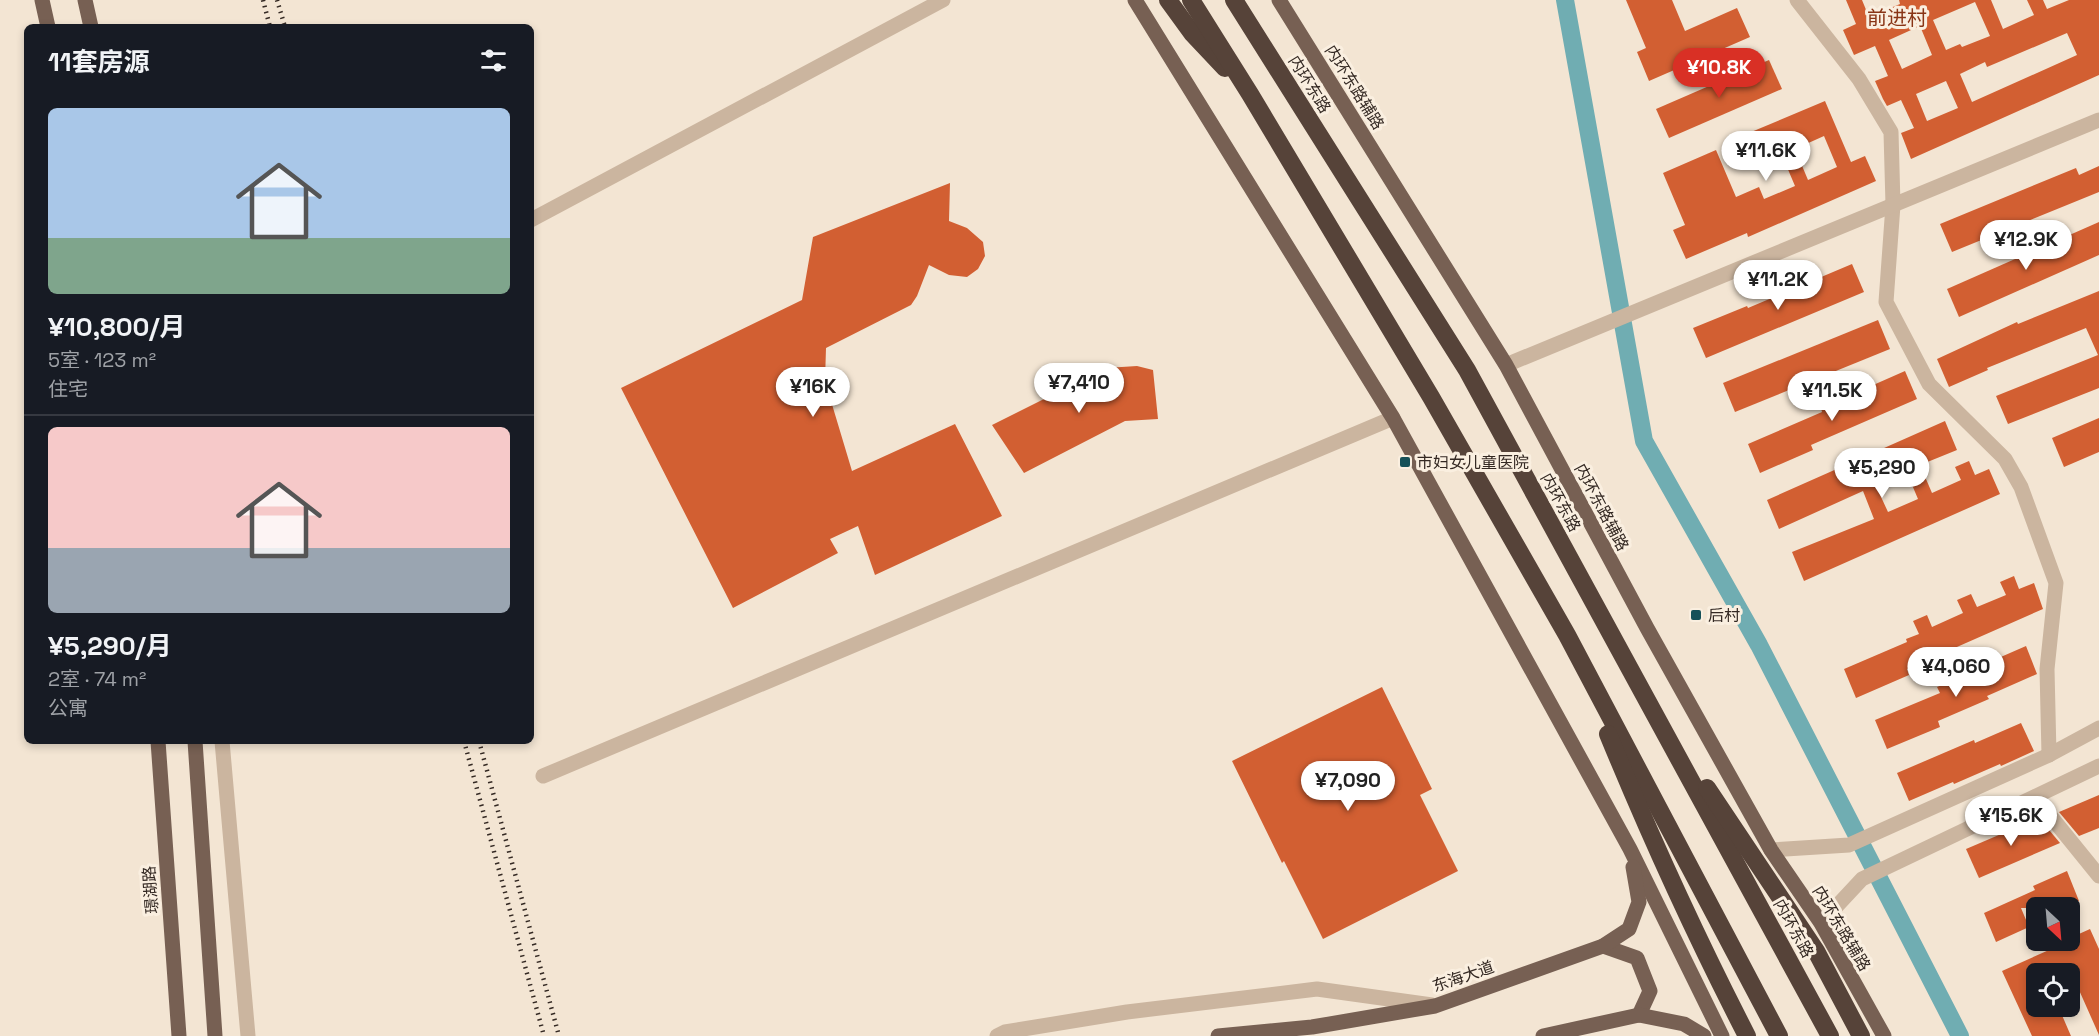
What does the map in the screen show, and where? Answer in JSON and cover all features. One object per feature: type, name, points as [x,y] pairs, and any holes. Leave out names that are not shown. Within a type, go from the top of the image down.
[{"type":"highway","points":[[1168,0],[1192,33],[1250,94]]},
{"type":"highway","points":[[1191,0],[1250,94],[1431,398],[1567,635],[1779,1036]]},
{"type":"highway","name":"内环东路","points":[[1234,0],[1467,370],[1830,1036]]},
{"type":"highway","points":[[1567,635],[1627,782],[1714,973],[1747,1036]]},
{"type":"highway","points":[[1635,678],[1816,951],[1861,1036]]},
{"type":"main road","points":[[42,0],[47,24]]},
{"type":"main road","points":[[86,0],[90,24]]},
{"type":"main road","points":[[1135,0],[1393,418],[1630,849],[1722,1036]]},
{"type":"main road","name":"内环东路辅路","points":[[1279,0],[1506,365],[1647,628],[1771,850],[1821,923],[1884,1036]]},
{"type":"main road","name":"璟湖路","points":[[158,744],[179,1036]]},
{"type":"main road","points":[[195,744],[215,1036]]},
{"type":"main road","name":"东海大道","points":[[1218,1036],[1312,1027],[1435,1006],[1603,946],[1629,929],[1639,902],[1630,849]]},
{"type":"main road","points":[[1603,946],[1637,958],[1650,991],[1639,1015]]},
{"type":"main road","points":[[1543,1036],[1639,1015],[1684,1024],[1704,1036]]},
{"type":"street","points":[[534,218],[943,0]]},
{"type":"street","points":[[1797,0],[1859,80],[1891,132],[1893,205],[1886,302],[1929,384],[2005,459],[2021,487],[2056,583],[2047,669],[2049,755]]},
{"type":"street","points":[[1506,365],[2099,120]]},
{"type":"street","points":[[543,776],[1393,418]]},
{"type":"street","points":[[1771,850],[1849,845],[2049,755],[2099,728]]},
{"type":"street","points":[[222,744],[248,1036]]},
{"type":"street","points":[[1821,923],[1862,879],[2099,766]]},
{"type":"street","points":[[2035,797],[2099,876]]},
{"type":"street","points":[[997,1036],[1005,1032],[1127,1012],[1317,989],[1435,1006]]},
{"type":"building","points":[[1626,0],[1672,0],[1685,31],[1737,8],[1750,37],[1649,81],[1637,52],[1646,48]]},
{"type":"building","points":[[1846,0],[1862,0],[1869,17],[1900,4],[1899,0],[1991,0],[2003,29],[2034,15],[2027,0],[2043,0],[2047,9],[2069,0],[2099,0],[2099,75],[1911,159],[1901,133],[1914,128],[1901,100],[1887,106],[1883,99],[1875,81],[1888,76],[1875,46],[1854,55],[1843,30],[1856,24]],"holes":[[[1975,2],[1990,36],[1962,47],[1960,44],[1946,50],[1933,20]],[[1920,26],[1932,55],[1902,69],[1889,40]],[[2067,33],[2077,55],[1972,102],[1960,74],[1985,62],[1987,67]],[[1946,81],[1958,108],[1927,121],[1916,94]]]},
{"type":"building","points":[[1769,60],[1782,89],[1669,138],[1656,109]]},
{"type":"building","points":[[1825,101],[1851,162],[1865,156],[1876,181],[1748,237],[1747,233],[1686,259],[1673,230],[1685,225],[1663,173],[1716,150],[1736,197],[1759,187],[1764,199],[1795,186],[1781,153],[1756,163],[1744,135]],"holes":[[[1824,136],[1837,167],[1808,180],[1795,149]]]},
{"type":"building","points":[[2099,166],[2099,192],[1952,252],[1940,224],[2076,168],[2079,175]]},
{"type":"building","points":[[950,183],[949,221],[967,228],[983,242],[985,256],[978,269],[967,277],[949,275],[929,265],[911,305],[826,348],[825,381],[852,471],[955,424],[1002,516],[875,575],[858,526],[830,539],[838,553],[733,608],[621,388],[802,300],[813,237]]},
{"type":"building","points":[[2099,222],[2099,255],[1959,317],[1947,289]]},
{"type":"building","points":[[1852,264],[1864,292],[1706,358],[1693,328],[1747,306],[1748,308]]},
{"type":"building","points":[[2099,291],[2099,388],[2008,424],[1996,396],[2098,355],[2086,328],[1987,368],[1988,370],[1949,387],[1937,359],[2017,322],[2018,324]]},
{"type":"building","points":[[1878,320],[1890,349],[1735,412],[1723,383]]},
{"type":"building","points":[[1137,366],[1153,370],[1158,419],[1125,421],[1024,473],[992,425],[1106,368]]},
{"type":"building","points":[[1905,371],[1917,399],[1811,445],[1813,450],[1760,473],[1748,444],[1822,412],[1821,408]]},
{"type":"building","points":[[2099,418],[2099,452],[2064,467],[2052,438]]},
{"type":"building","points":[[1945,421],[1957,450],[1920,465],[1932,493],[1961,480],[1955,467],[1969,461],[1975,475],[1989,469],[2000,494],[1804,581],[1792,552],[1874,519],[1863,491],[1779,529],[1767,500]],"holes":[[[1907,473],[1918,499],[1888,512],[1876,486]]]},
{"type":"building","points":[[2014,576],[2019,589],[2034,583],[2043,609],[1907,669],[1909,675],[1856,698],[1844,669],[1907,642],[1906,639],[1919,634],[1913,621],[1927,615],[1932,627],[1963,613],[1957,600],[1971,594],[1977,607],[2006,595],[2000,582]]},
{"type":"building","points":[[2026,646],[2037,674],[1987,696],[1989,699],[1938,721],[1940,727],[1887,749],[1875,720],[1940,693],[1937,687],[1988,666],[1987,663]]},
{"type":"building","points":[[1382,687],[1432,789],[1420,795],[1458,871],[1323,939],[1284,861],[1282,863],[1232,761]]},
{"type":"building","points":[[2021,723],[2034,751],[1909,801],[1897,773],[1974,740],[1975,743]]},
{"type":"building","points":[[2099,795],[2099,828],[2079,836],[2059,812]]},
{"type":"building","points":[[2039,818],[2060,843],[1979,878],[1966,849]]},
{"type":"building","points":[[2067,871],[2077,897],[2026,897],[2026,908],[2021,908],[2026,920],[2026,928],[1996,942],[1984,913],[2035,890],[2033,886]]},
{"type":"building","points":[[2090,929],[2099,949],[2099,1035],[2080,992],[2080,963],[2026,963],[2026,1017],[2063,1017],[2071,1036],[2032,1036],[2002,971],[2047,951],[2080,951],[2080,934]]},
{"type":"waterway","points":[[1565,0],[1644,441],[1759,645],[1960,1036]]},
{"type":"railway","points":[[263,0],[269,24]]},
{"type":"railway","points":[[277,0],[284,24]]},
{"type":"railway","points":[[465,744],[544,1036]]},
{"type":"railway","points":[[480,744],[559,1036]]},
{"type":"place","name":"市妇女儿童医院","points":[[1405,462]]},
{"type":"place","name":"后村","points":[[1696,615]]},
{"type":"district","name":"前进村","points":[[1897,18]]}]
